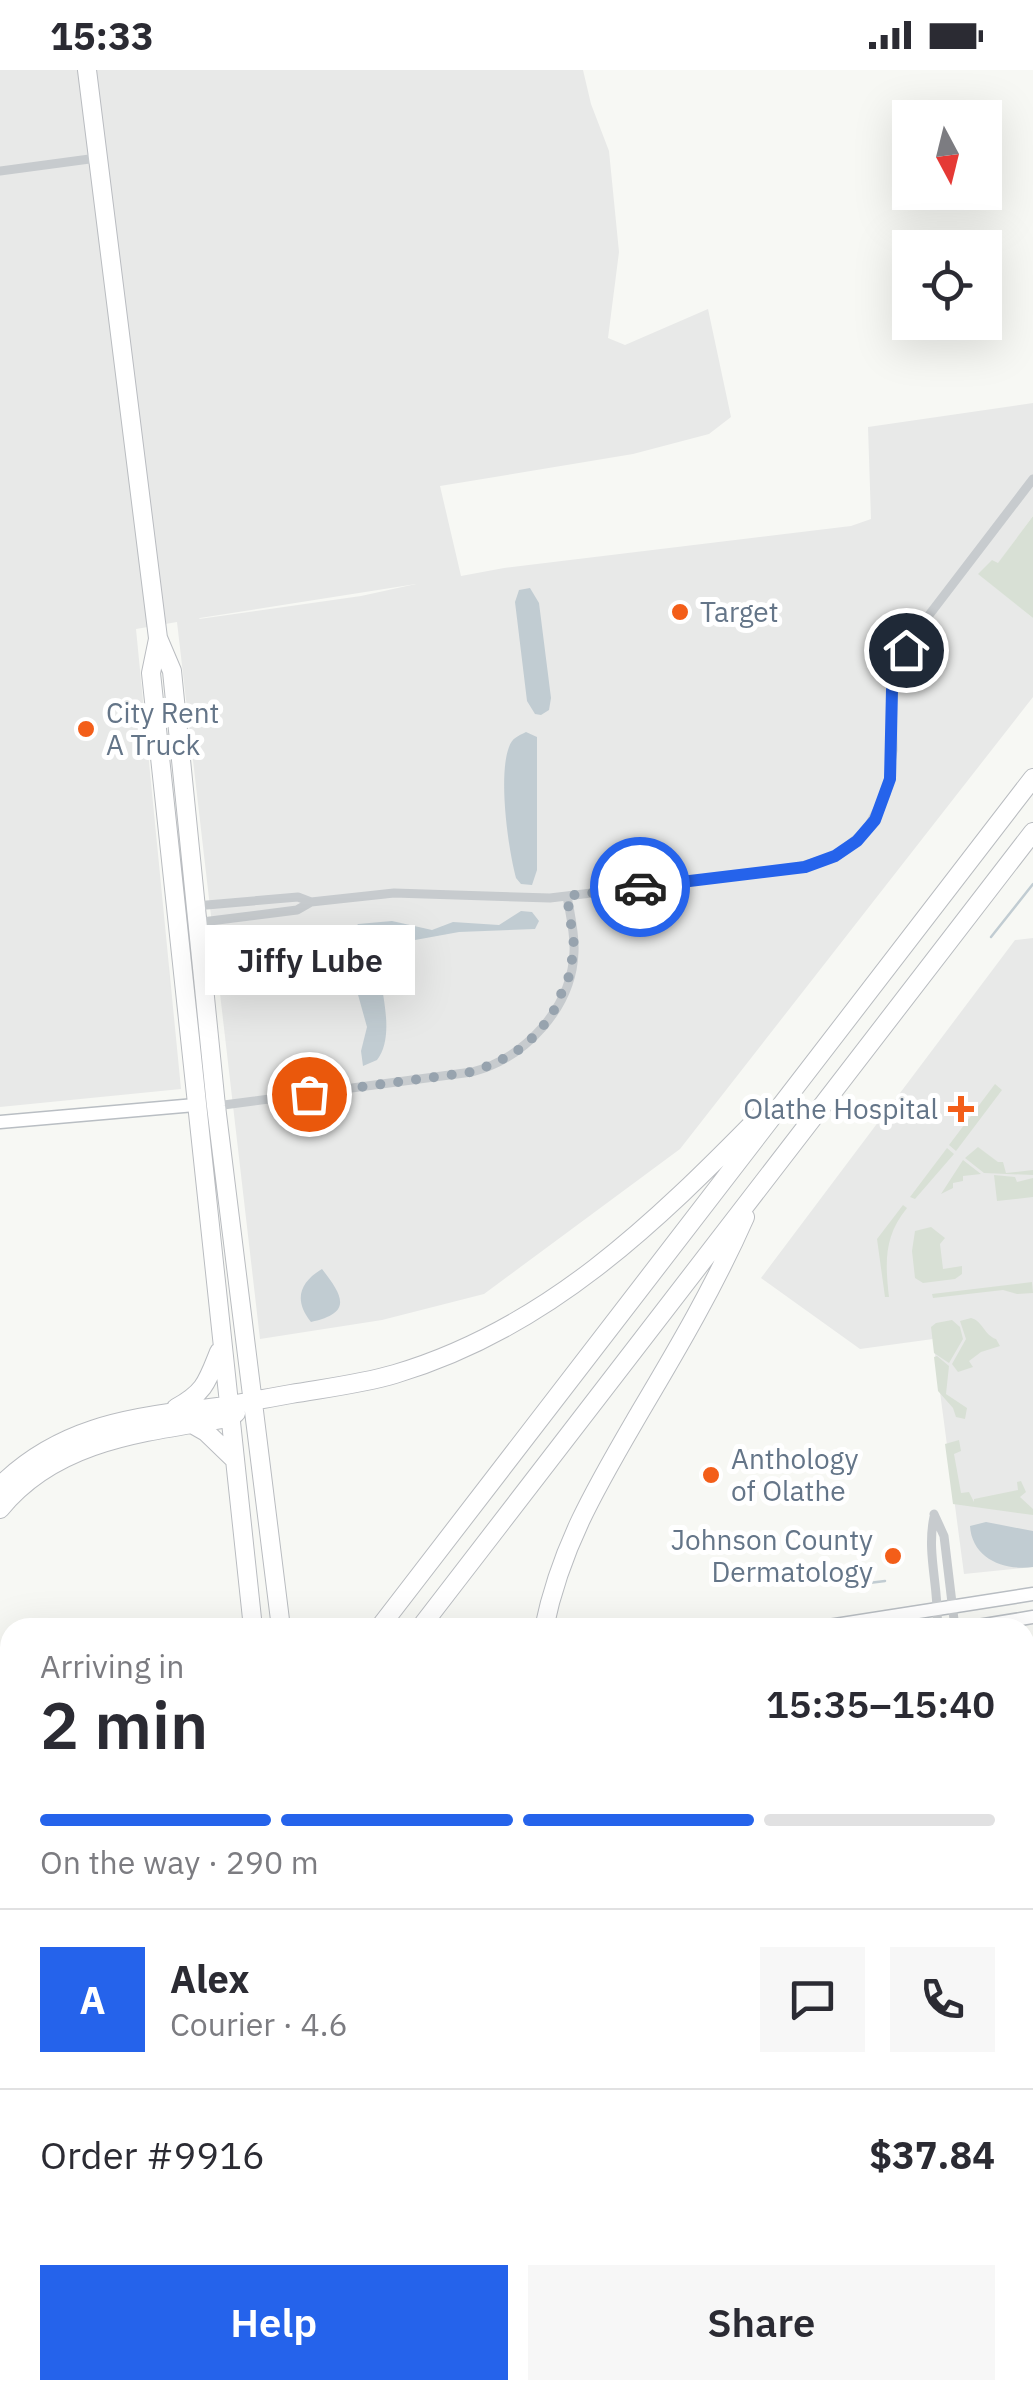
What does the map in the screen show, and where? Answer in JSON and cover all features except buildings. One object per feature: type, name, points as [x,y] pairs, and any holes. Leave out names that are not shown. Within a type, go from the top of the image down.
[{"type":"highway","points":[[87,70],[158,638],[172,671],[216,1106],[280,1618]]},
{"type":"highway","points":[[158,638],[151,674],[252,1618]]},
{"type":"highway","points":[[388,1618],[1033,778]]},
{"type":"highway","points":[[428,1618],[1033,832]]},
{"type":"highway","points":[[0,1509],[36,1476],[79,1450],[122,1436],[192,1424],[252,1401],[396,1373],[460,1350],[526,1319],[595,1269],[691,1186],[820,1054]]},
{"type":"highway","points":[[546,1618],[552,1588],[574,1528],[716,1282],[758,1190]]},
{"type":"highway","points":[[171,1411],[204,1388],[220,1347]]},
{"type":"highway","points":[[0,1486],[36,1456],[102,1425],[171,1411],[228,1412]]},
{"type":"highway","points":[[192,1424],[206,1432],[235,1461]]},
{"type":"main road","points":[[0,1122],[195,1105]]},
{"type":"main road","points":[[877,1618],[1033,1594]]},
{"type":"street","points":[[0,170],[97,158]]},
{"type":"street","points":[[176,917],[297,910],[311,902],[425,892],[510,898],[567,896],[791,869],[820,862],[848,848],[875,820],[886,794],[893,750],[892,690],[906,650],[1033,478]]},
{"type":"street","points":[[216,1106],[472,1072],[510,1056],[525,1046],[551,1017],[570,974],[574,945],[567,896]]},
{"type":"street","points":[[176,917],[298,897],[311,902]]},
{"type":"street","points":[[938,1618],[929,1540],[934,1514],[944,1536],[955,1618]]},
{"type":"shaded area","points":[[0,70],[583,70],[609,151],[619,252],[608,338],[625,345],[708,309],[731,417],[709,434],[633,454],[440,486],[461,576],[851,526],[871,519],[868,427],[1033,403],[1033,516],[998,564],[979,574],[1033,618],[1033,697],[680,1149],[484,1294],[382,1320],[260,1339],[177,622],[136,629],[181,1089],[0,1107]],"holes":[[[416,584],[361,596],[199,619]]]},
{"type":"shaded area","points":[[1033,516],[1033,618],[978,574],[992,560],[998,563]]},
{"type":"shaded area","points":[[530,588],[539,603],[551,698],[549,710],[541,715],[535,714],[527,701],[515,602],[519,590]]},
{"type":"shaded area","points":[[526,732],[537,737],[537,870],[532,885],[521,884],[516,878],[504,793],[509,747]]},
{"type":"shaded area","points":[[521,911],[532,912],[539,921],[535,929],[459,932],[382,946],[377,954],[386,1037],[377,1060],[363,1066],[361,1051],[367,1027],[345,948],[358,924],[392,921],[432,930],[453,922],[499,925]]},
{"type":"shaded area","name":"Olathe Hospital","points":[[1033,938],[1033,1567],[964,1574],[933,1339],[860,1349],[761,1278],[1015,940]]},
{"type":"shaded area","points":[[995,1084],[1002,1090],[956,1151],[949,1145]]},
{"type":"shaded area","points":[[978,1147],[1003,1162],[1006,1173],[1033,1170],[1033,1175],[984,1173],[965,1158]]},
{"type":"shaded area","points":[[947,1148],[954,1154],[915,1199],[910,1197]]},
{"type":"shaded area","points":[[963,1160],[981,1174],[963,1176],[963,1181],[953,1183],[953,1188],[941,1194]]},
{"type":"shaded area","points":[[994,1175],[1015,1177],[1017,1182],[1033,1178],[1033,1197],[997,1201]]},
{"type":"shaded area","points":[[903,1205],[907,1208],[890,1239],[889,1297],[885,1297],[877,1239]]},
{"type":"shaded area","points":[[931,1227],[945,1238],[940,1244],[943,1269],[962,1266],[962,1274],[955,1279],[923,1283],[915,1278],[915,1231]]},
{"type":"shaded area","points":[[322,1269],[340,1302],[333,1314],[311,1322],[302,1306],[302,1292],[308,1280]]},
{"type":"shaded area","points":[[1032,1282],[1033,1293],[1003,1290],[933,1298],[932,1294]]},
{"type":"shaded area","points":[[971,1318],[1000,1346],[981,1352],[969,1361],[973,1367],[958,1372],[952,1364],[966,1339],[960,1321]]},
{"type":"shaded area","points":[[952,1320],[960,1327],[963,1339],[949,1363],[934,1353],[931,1327]]},
{"type":"shaded area","points":[[934,1357],[949,1366],[946,1394],[967,1408],[965,1419],[956,1417],[938,1391]]},
{"type":"shaded area","points":[[959,1440],[961,1451],[954,1454],[961,1493],[969,1492],[974,1502],[1018,1490],[1017,1482],[1021,1481],[1026,1492],[1020,1497],[1033,1509],[1033,1515],[953,1504],[945,1444]]},
{"type":"shaded area","points":[[986,1522],[1033,1531],[1033,1567],[1011,1567],[983,1554],[970,1526]]},
{"type":"waterway","points":[[991,937],[1033,884]]},
{"type":"waterway","points":[[850,1577],[853,1585],[885,1581]]},
{"type":"way so far","points":[[309,1094],[472,1072],[510,1056],[538,1034],[564,992],[574,956],[567,896],[640,887]]},
{"type":"place","name":"Target","points":[[680,612]]},
{"type":"place","name":"City Rent A Truck","points":[[86,729]]},
{"type":"place","name":"Jiffy Lube","points":[[309,1094]]},
{"type":"place","name":"Olathe Hospital","points":[[961,1109]]},
{"type":"place","name":"Anthology of Olathe","points":[[711,1475]]},
{"type":"place","name":"Johnson County Dermatology","points":[[893,1556]]},
{"type":"route","points":[[640,887],[805,867],[835,856],[857,841],[875,820],[890,779],[892,690],[906,650]]}]
